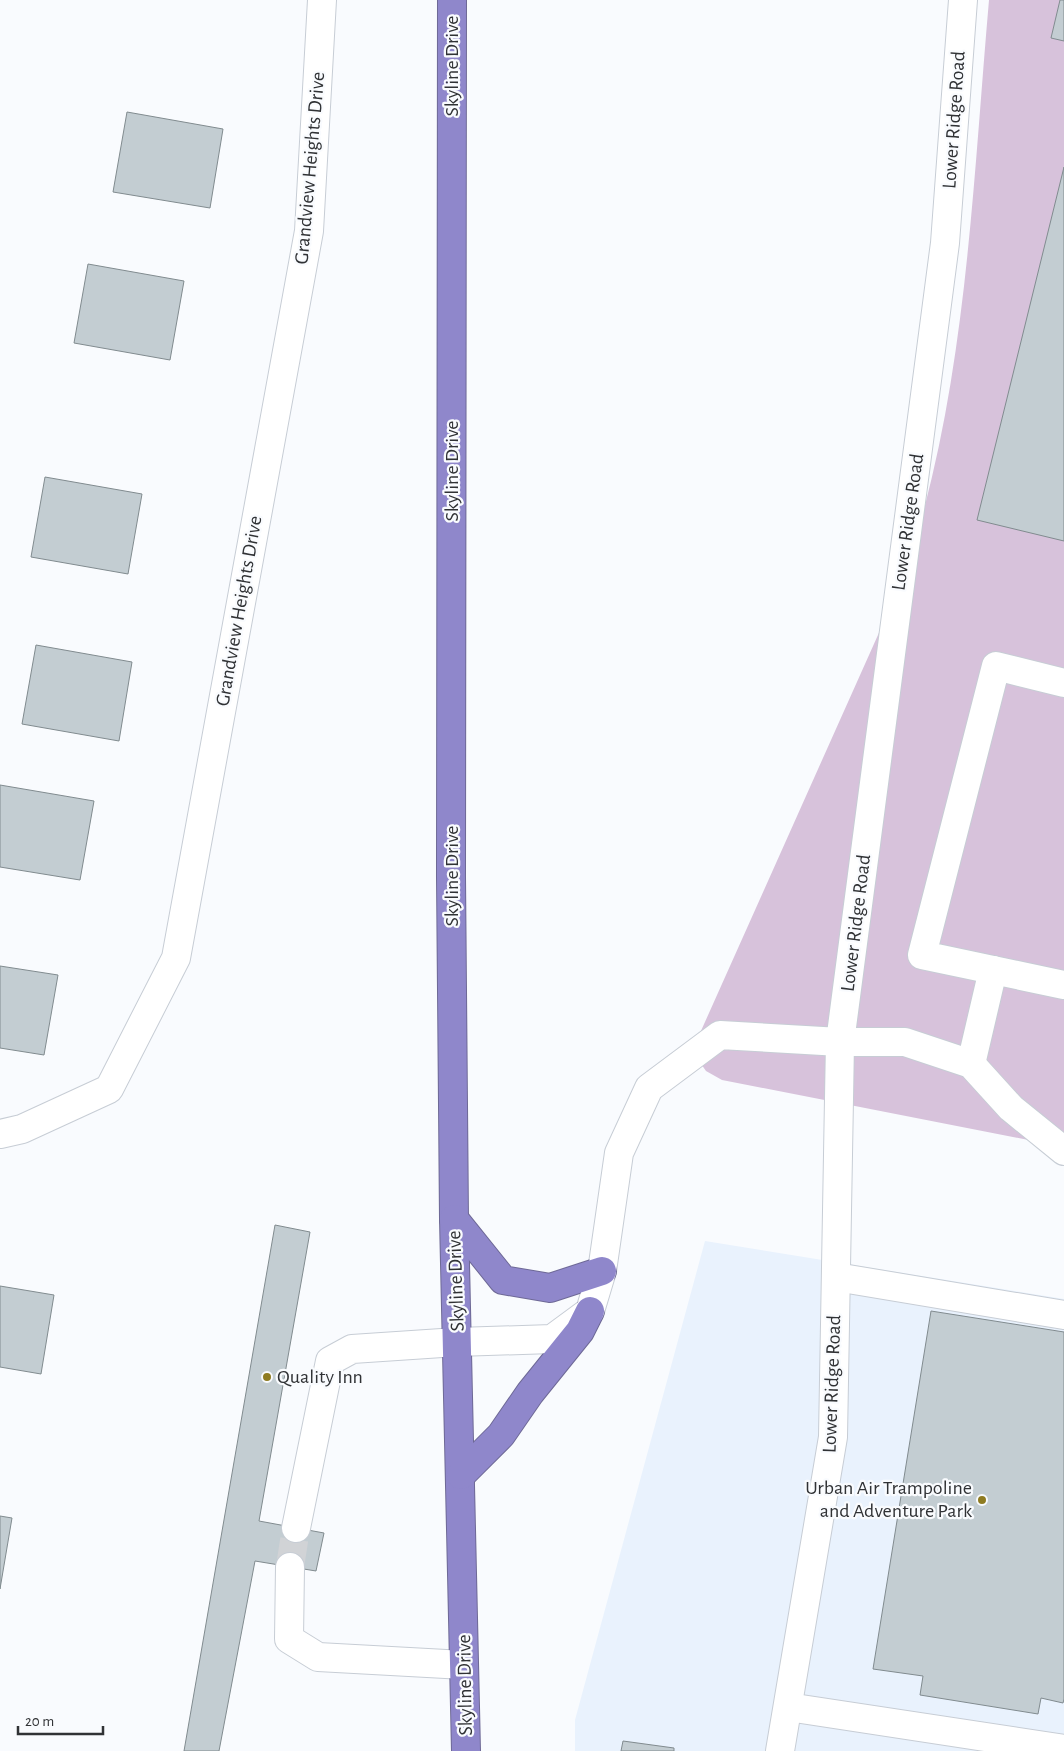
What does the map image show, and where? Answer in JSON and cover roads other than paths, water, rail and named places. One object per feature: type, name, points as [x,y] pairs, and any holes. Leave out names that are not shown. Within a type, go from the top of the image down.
[{"type":"highway","name":"Skyline Drive","points":[[452,0],[451,877],[454,1219],[462,1475],[466,1751]]},
{"type":"highway","points":[[454,1219],[503,1280],[550,1288],[602,1271]]},
{"type":"highway","points":[[462,1475],[502,1435],[530,1393],[580,1331],[590,1311]]},
{"type":"street","name":"Grandview Heights Drive","points":[[0,1134],[22,1129],[110,1089],[176,958],[309,231],[322,0]]},
{"type":"street","name":"Lower Ridge Road","points":[[780,1751],[833,1438],[840,1042],[945,244],[963,0]]},
{"type":"street","points":[[1064,683],[996,666],[922,955],[1064,985]]},
{"type":"street","points":[[971,1064],[993,970]]},
{"type":"street","points":[[296,1528],[330,1360],[352,1349],[457,1342],[552,1339],[590,1311],[602,1271],[619,1153],[649,1088],[720,1035],[840,1042],[905,1042],[971,1064],[1011,1108],[1064,1151]]},
{"type":"street","points":[[836,1277],[1064,1315]]},
{"type":"street","points":[[290,1567],[289,1639],[318,1657],[464,1665]]},
{"type":"street","points":[[788,1707],[1064,1748]]},
{"type":"tunnel","points":[[290,1567],[296,1528]]},
{"type":"place","name":"Quality Inn","points":[[267,1377]]},
{"type":"place","name":"Urban Air Trampoline and Adventure Park","points":[[982,1500]]}]
